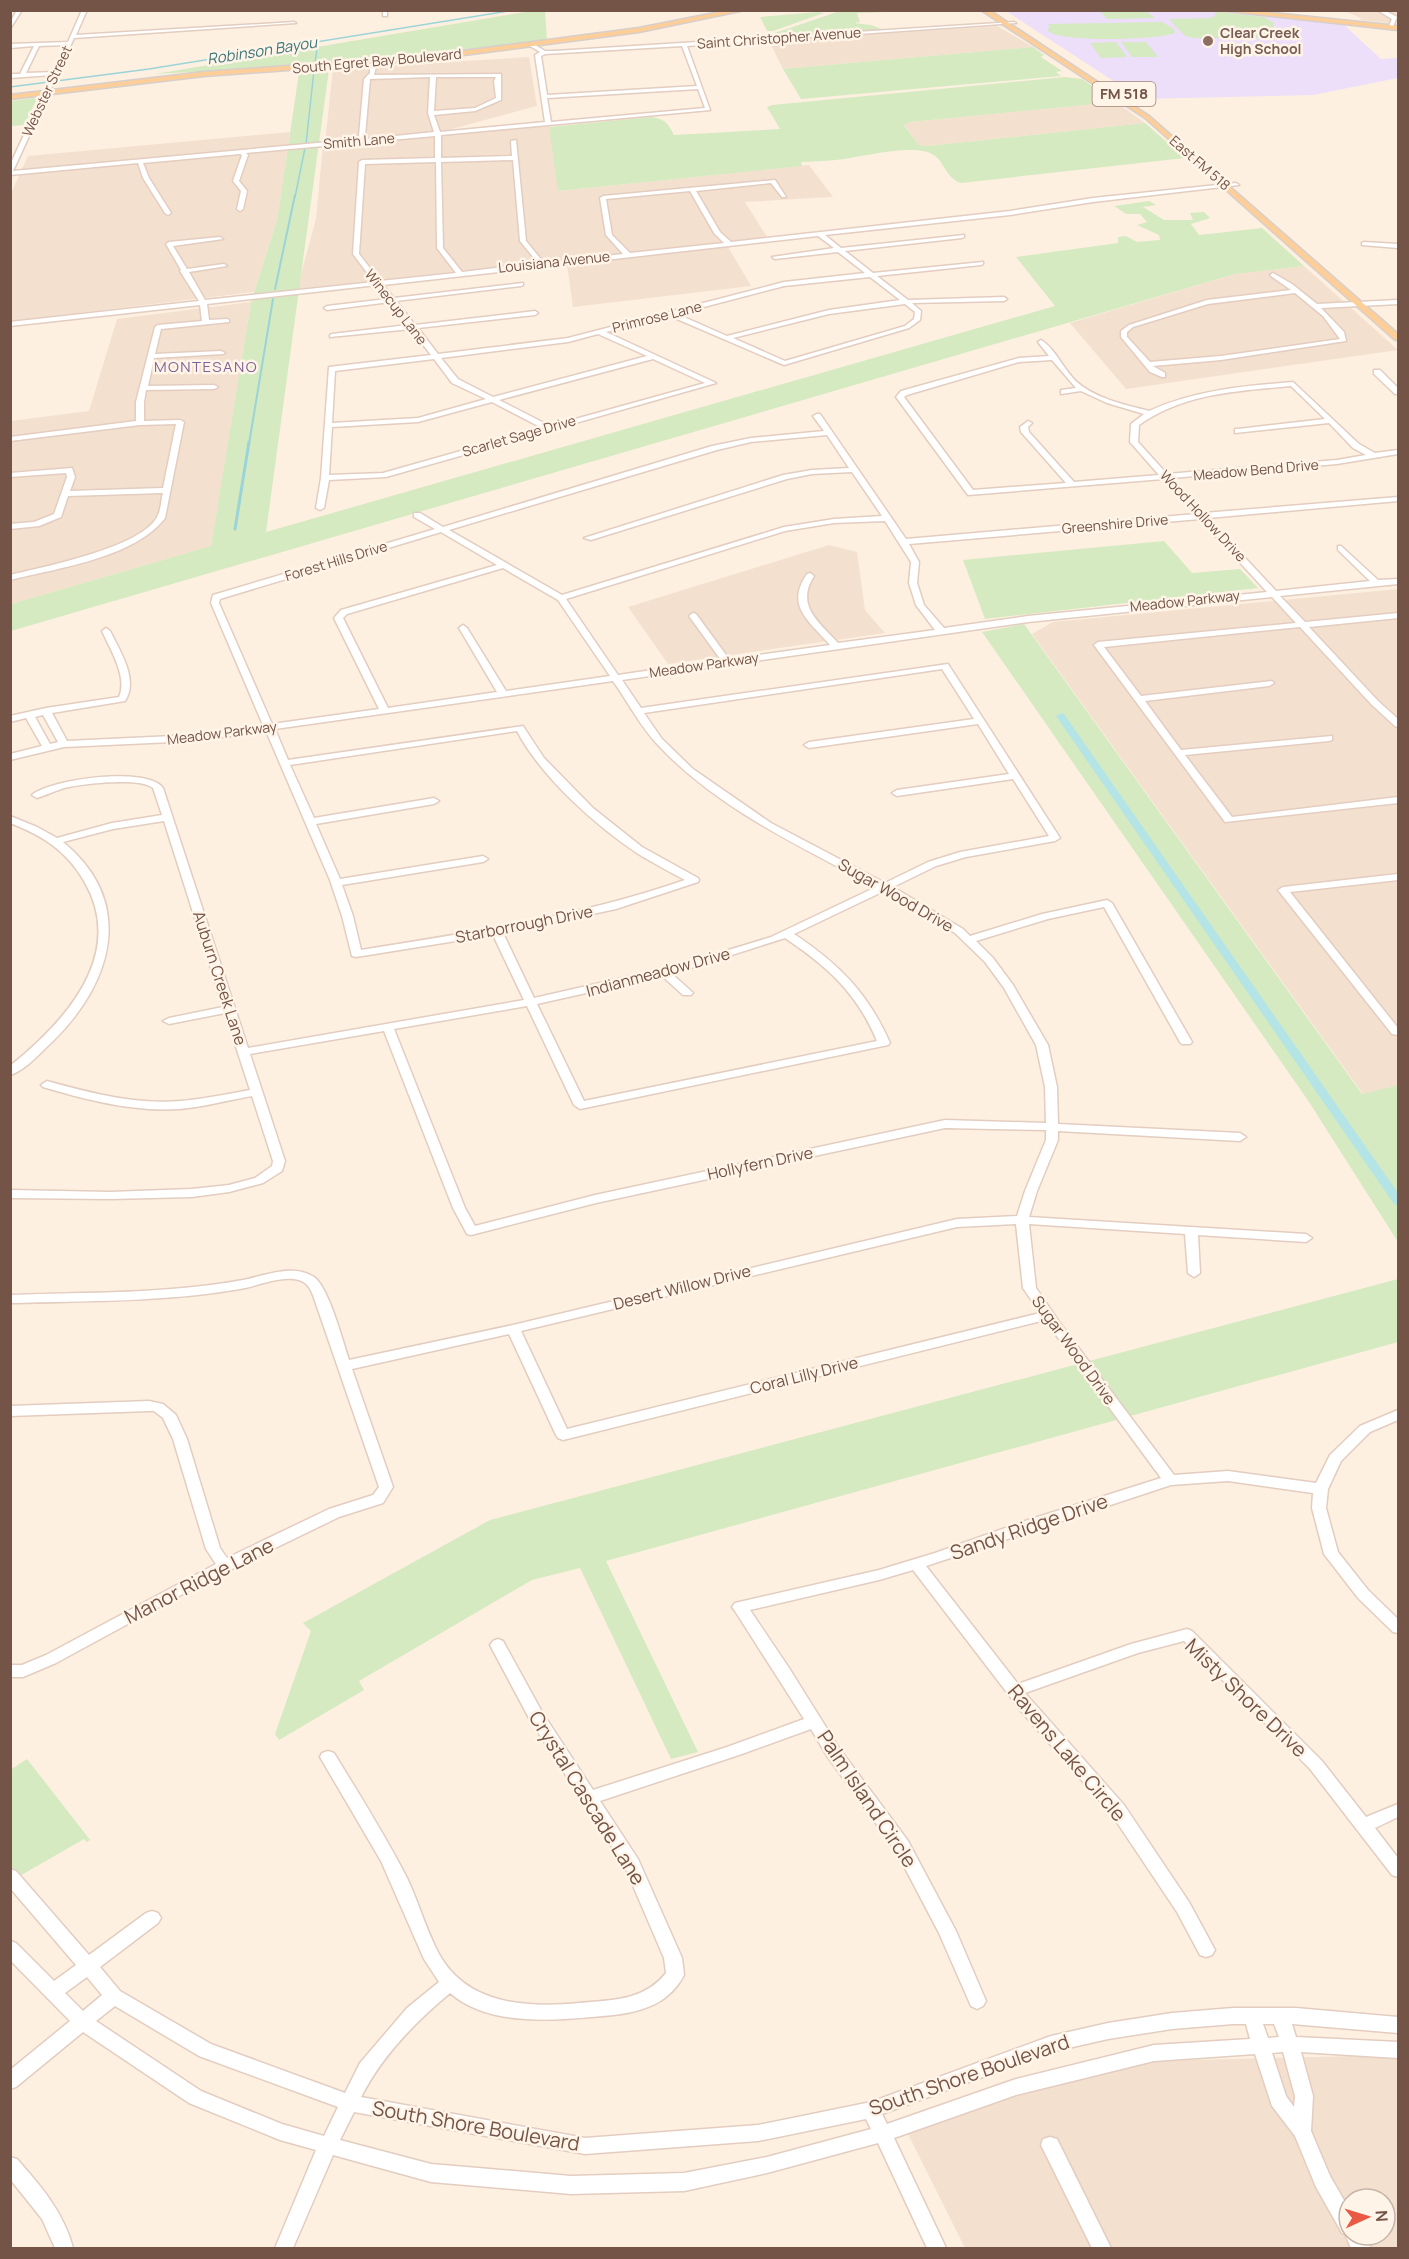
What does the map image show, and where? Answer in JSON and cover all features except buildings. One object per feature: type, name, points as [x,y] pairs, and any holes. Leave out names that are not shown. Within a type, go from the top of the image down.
[{"type":"main road","name":"South Egret Bay Boulevard","points":[[10,97],[49,89],[204,74],[370,64],[549,43],[742,10]]},
{"type":"main road","name":"East FM 518","points":[[984,10],[1118,97],[1273,217],[1368,305],[1398,338]]},
{"type":"main road","name":"East FM 518","points":[[994,10],[1106,81],[1166,123],[1263,218],[1368,305],[1398,326]]},
{"type":"main road","points":[[1221,10],[1395,26]]},
{"type":"main road","points":[[1246,10],[1266,14]]},
{"type":"main road","points":[[1023,36],[1033,35]]},
{"type":"main road","points":[[1066,63],[1076,62]]},
{"type":"main road","points":[[1096,82],[1106,81]]},
{"type":"main road","points":[[1118,97],[1128,97]]},
{"type":"main road","points":[[1155,124],[1166,123]]},
{"type":"main road","points":[[1187,152],[1198,152]]},
{"type":"main road","points":[[1263,218],[1273,217]]},
{"type":"street","points":[[10,28],[20,10]]},
{"type":"street","name":"Webster Street","points":[[10,172],[85,10]]},
{"type":"street","points":[[1379,10],[1395,18],[1395,26]]},
{"type":"street","points":[[10,46],[294,23]]},
{"type":"street","name":"Saint Christopher Avenue","points":[[542,51],[684,45],[1014,23]]},
{"type":"street","points":[[548,123],[538,55],[549,43]]},
{"type":"street","points":[[22,76],[37,45]]},
{"type":"street","points":[[532,45],[542,51]]},
{"type":"street","points":[[544,97],[700,87],[684,45]]},
{"type":"street","points":[[364,140],[362,136],[367,79],[373,73],[374,67],[370,64]]},
{"type":"street","points":[[369,76],[499,75],[497,81],[499,99],[493,103],[468,110],[432,113]]},
{"type":"street","points":[[10,76],[55,76]]},
{"type":"street","points":[[433,76],[432,113],[439,160],[441,248],[460,273]]},
{"type":"street","name":"Smith Lane","points":[[10,172],[242,154],[364,140],[708,109],[700,87]]},
{"type":"street","points":[[514,141],[523,242],[542,264]]},
{"type":"street","points":[[240,209],[244,191],[237,181],[242,154]]},
{"type":"street","points":[[439,160],[515,158]]},
{"type":"street","name":"Winecup Lane","points":[[439,160],[362,162],[356,254],[454,381],[549,428]]},
{"type":"street","points":[[140,161],[146,178],[168,213]]},
{"type":"street","points":[[627,254],[609,235],[603,198],[773,181],[784,196]]},
{"type":"street","name":"Louisiana Avenue","points":[[10,324],[1010,213],[1098,199],[1230,184]]},
{"type":"street","points":[[692,189],[717,233],[728,243]]},
{"type":"street","points":[[670,313],[784,363],[907,327],[917,320],[918,311],[819,234]]},
{"type":"street","points":[[775,257],[962,236]]},
{"type":"street","points":[[206,322],[203,302],[169,244],[220,239]]},
{"type":"street","points":[[1364,244],[1398,246]]},
{"type":"street","name":"Primrose Lane","points":[[328,426],[332,369],[568,340],[784,284],[981,262]]},
{"type":"street","points":[[183,271],[224,266]]},
{"type":"street","points":[[1148,364],[1221,358],[1344,340],[1343,334],[1316,308],[1285,281],[1273,275]]},
{"type":"street","points":[[327,308],[520,284]]},
{"type":"street","points":[[1162,375],[1148,364],[1124,337],[1124,331],[1131,326],[1207,302],[1296,291]]},
{"type":"street","points":[[727,338],[785,321],[831,311],[935,298],[1004,299]]},
{"type":"street","points":[[1316,308],[1398,304]]},
{"type":"street","points":[[332,336],[535,313]]},
{"type":"street","points":[[140,423],[139,412],[143,388],[158,327],[227,321]]},
{"type":"street","points":[[599,332],[652,357]]},
{"type":"street","points":[[1041,342],[1082,388],[1100,399],[1148,412],[1174,401],[1293,384],[1356,446],[1374,456]]},
{"type":"street","points":[[151,356],[221,353]]},
{"type":"street","points":[[320,508],[325,478],[328,426],[406,422],[652,357]]},
{"type":"street","name":"Scarlet Sage Drive","points":[[325,478],[383,474],[712,383],[652,357]]},
{"type":"street","points":[[939,383],[1019,360],[1054,358]]},
{"type":"street","points":[[1377,372],[1398,392]]},
{"type":"street","points":[[939,383],[955,389]]},
{"type":"street","name":"Meadow Bend Drive","points":[[939,383],[904,393],[900,397],[971,493],[1337,462],[1398,452]]},
{"type":"street","points":[[143,388],[214,387]]},
{"type":"street","points":[[1064,392],[1082,388]]},
{"type":"street","name":"Wood Hollow Drive","points":[[1148,412],[1135,424],[1134,442],[1375,703],[1398,724]]},
{"type":"street","points":[[817,416],[904,542],[915,562],[913,583],[920,605],[941,631]]},
{"type":"street","points":[[1238,431],[1331,421]]},
{"type":"street","points":[[10,439],[140,423],[180,422],[159,523],[137,539],[100,553],[10,578]]},
{"type":"street","points":[[1028,423],[1024,427],[1026,432],[1072,485]]},
{"type":"street","name":"Forest Hills Drive","points":[[356,954],[353,936],[336,883],[215,603],[216,597],[715,448],[750,440],[828,433]]},
{"type":"street","points":[[10,475],[69,470],[71,477],[62,509],[51,519],[28,526],[10,527]]},
{"type":"street","points":[[588,538],[786,477],[812,472],[854,470]]},
{"type":"street","points":[[67,494],[167,490]]},
{"type":"street","name":"Greenshire Drive","points":[[904,542],[1398,499]]},
{"type":"street","name":"Sugar Wood Drive","points":[[417,515],[561,598],[659,741],[690,771],[767,825],[885,887],[960,931],[989,960],[1042,1045],[1051,1087],[1052,1140],[1022,1220],[1030,1288],[1170,1480]]},
{"type":"street","points":[[561,598],[783,529],[834,521],[887,518]]},
{"type":"street","points":[[1341,548],[1376,583]]},
{"type":"street","points":[[385,711],[338,618],[344,612],[505,565]]},
{"type":"street","points":[[810,576],[800,590],[801,603],[836,646]]},
{"type":"street","name":"Meadow Parkway","points":[[10,757],[64,744],[169,741],[269,728],[941,631],[1112,609],[1398,581]]},
{"type":"street","points":[[1398,615],[1098,645],[1229,820],[1398,800]]},
{"type":"street","points":[[693,616],[727,662]]},
{"type":"street","points":[[464,628],[503,694]]},
{"type":"street","points":[[10,719],[122,699],[128,690],[119,659],[106,631]]},
{"type":"street","points":[[638,711],[945,666],[1016,776],[897,793]]},
{"type":"street","points":[[1138,699],[1269,683]]},
{"type":"street","points":[[46,711],[64,744]]},
{"type":"street","points":[[28,715],[47,747]]},
{"type":"street","points":[[810,745],[981,721]]},
{"type":"street","name":"Starborrough Drive","points":[[284,763],[520,728],[537,756],[557,779],[601,819],[640,850],[694,880],[622,905],[356,954]]},
{"type":"street","points":[[1179,753],[1329,738]]},
{"type":"street","name":"Indianmeadow Drive","points":[[244,1052],[563,996],[664,972],[786,934],[932,864],[950,858],[1055,838],[1016,776]]},
{"type":"street","name":"Auburn Creek Lane","points":[[10,1194],[170,1195],[246,1184],[272,1175],[278,1168],[279,1161],[158,788],[151,782],[89,782],[59,787],[37,795]]},
{"type":"street","points":[[310,822],[434,801]]},
{"type":"street","points":[[56,842],[112,826],[167,817]]},
{"type":"street","points":[[10,819],[56,842],[76,861],[90,878],[96,891],[102,907],[106,931],[104,950],[84,997],[50,1039],[10,1072]]},
{"type":"street","points":[[336,883],[483,859]]},
{"type":"street","points":[[1396,1032],[1283,890],[1398,877]]},
{"type":"street","points":[[969,940],[1046,916],[1107,903],[1186,1041]]},
{"type":"street","points":[[496,930],[580,1105],[884,1043],[874,1016],[851,985],[816,953],[786,934]]},
{"type":"street","points":[[664,972],[687,993]]},
{"type":"street","points":[[169,1021],[230,1009]]},
{"type":"street","name":"Hollyfern Drive","points":[[388,1027],[459,1208],[471,1231],[595,1199],[945,1124],[1240,1137]]},
{"type":"street","points":[[46,1085],[95,1099],[147,1105],[179,1105],[256,1092]]},
{"type":"street","name":"Desert Willow Drive","points":[[344,1366],[513,1329],[957,1222],[1022,1220],[1306,1238]]},
{"type":"street","points":[[1191,1231],[1194,1273]]},
{"type":"street","points":[[10,1299],[154,1295],[211,1290],[291,1275],[305,1277],[315,1284],[344,1366]]},
{"type":"street","name":"Coral Lilly Drive","points":[[513,1329],[562,1433],[1048,1315]]},
{"type":"street","name":"Manor Ridge Lane","points":[[17,1671],[51,1659],[225,1566],[334,1513],[378,1499],[386,1487],[344,1366]]},
{"type":"street","points":[[10,1411],[158,1407],[169,1415],[180,1439],[213,1549],[225,1566]]},
{"type":"street","points":[[1398,1415],[1365,1430],[1335,1458],[1321,1489],[1320,1508],[1330,1554],[1363,1594],[1398,1628]]},
{"type":"street","name":"Sandy Ridge Drive","points":[[740,1607],[879,1575],[1170,1480],[1228,1476],[1321,1489]]},
{"type":"street","name":"Ravens Lake Circle","points":[[916,1564],[1014,1691],[1118,1810],[1183,1907],[1206,1950]]},
{"type":"street","name":"Palm Island Circle","points":[[740,1607],[833,1752],[902,1846],[947,1931],[976,2001]]},
{"type":"street","name":"Misty Shore Drive","points":[[1014,1691],[1136,1647],[1187,1635],[1316,1765],[1398,1870]]},
{"type":"street","name":"Crystal Cascade Lane","points":[[450,1983],[483,2003],[505,2010],[566,2013],[621,2006],[659,1995],[675,1975],[670,1947],[632,1864],[536,1716],[498,1645]]},
{"type":"street","points":[[589,1798],[815,1722]]},
{"type":"street","points":[[284,2248],[311,2180],[366,2069],[413,2013],[450,1983],[433,1959],[396,1872],[328,1757]]},
{"type":"street","points":[[1365,1825],[1398,1810]]},
{"type":"street","name":"South Shore Boulevard","points":[[10,1876],[114,1995],[205,2050],[349,2103],[585,2146],[758,2133],[871,2110],[1051,2044],[1108,2031],[1172,2021],[1280,2016],[1398,2025]]},
{"type":"street","points":[[53,1992],[152,1918]]},
{"type":"street","name":"South Shore Boulevard","points":[[10,1948],[82,2021],[195,2097],[280,2132],[431,2173],[570,2185],[684,2182],[806,2156],[882,2134],[1016,2086],[1143,2056],[1290,2044],[1398,2050]]},
{"type":"street","points":[[10,2081],[114,1995]]},
{"type":"street","points":[[1252,2016],[1278,2100],[1302,2131],[1323,2181],[1337,2206]]},
{"type":"street","points":[[1280,2016],[1304,2096],[1302,2131]]},
{"type":"street","points":[[871,2110],[937,2248]]},
{"type":"street","points":[[1050,2145],[1102,2248]]},
{"type":"street","points":[[10,2165],[40,2197],[59,2231],[64,2248]]},
{"type":"shaded area","name":"Clear Creek High School","points":[[1201,10],[1343,24],[1381,59],[1398,58],[1398,78],[1313,95],[1141,99],[1006,11]]},
{"type":"shaded area","points":[[1345,11],[1398,11],[1398,24],[1360,20],[1361,18]]},
{"type":"shaded area","points":[[997,26],[1033,47],[783,69],[769,41]]},
{"type":"shaded area","points":[[529,57],[537,106],[441,132],[325,142],[333,69]]},
{"type":"shaded area","points":[[1116,102],[1145,123],[928,146],[919,145],[904,124],[911,122]]},
{"type":"shaded area","points":[[549,124],[559,191],[809,165],[833,197],[745,202],[767,237],[297,289],[316,219],[323,145]]},
{"type":"shaded area","points":[[290,132],[277,220],[254,292],[11,321],[11,193],[28,156]]},
{"type":"shaded area","points":[[728,247],[751,286],[573,307],[567,265]]},
{"type":"shaded area","points":[[1304,266],[1398,350],[1126,389],[1070,323],[1235,274]]},
{"type":"shaded area","points":[[251,302],[211,546],[11,604],[11,421],[89,411],[117,319]]},
{"type":"shaded area","points":[[829,545],[857,552],[865,610],[885,633],[668,664],[628,607]]},
{"type":"shaded area","points":[[1398,589],[1398,1085],[1363,1094],[1032,634],[1053,622]]},
{"type":"shaded area","points":[[1398,2055],[1398,2248],[965,2248],[908,2134],[1032,2091],[1152,2061]]},
{"type":"green space","points":[[887,10],[888,12],[857,13],[860,22],[854,23],[871,25],[887,31],[771,38],[769,35],[837,12]]},
{"type":"green space","points":[[531,11],[545,11],[547,40],[402,57],[330,62],[266,532],[1055,306],[1016,257],[1118,243],[1118,237],[1126,236],[1137,242],[1160,240],[1159,235],[1137,225],[1147,222],[1140,214],[1126,214],[1114,206],[1149,201],[1156,205],[1143,207],[1164,220],[1193,220],[1190,213],[1204,212],[1210,218],[1191,224],[1199,235],[1262,228],[1304,266],[1235,274],[11,631],[11,604],[211,546],[251,302],[277,220],[300,66],[155,74]]},
{"type":"green space","points":[[1100,11],[1146,11],[1155,18],[1107,19]]},
{"type":"green space","points":[[824,13],[773,31],[767,31],[760,17]]},
{"type":"green space","points":[[1214,13],[1264,17],[1274,23],[1274,28],[1281,30],[1287,38],[1193,38],[1185,36],[1169,19],[1210,18],[1216,16]]},
{"type":"green space","points":[[1162,22],[1174,29],[1175,33],[1130,39],[1087,39],[1054,34],[1047,30],[1050,27],[1048,24]]},
{"type":"green space","points":[[1116,42],[1127,57],[1101,58],[1090,43]]},
{"type":"green space","points":[[1121,42],[1146,42],[1158,57],[1132,57]]},
{"type":"green space","points":[[1033,47],[1044,55],[1041,57],[1062,71],[1056,72],[1061,76],[801,99],[783,69]]},
{"type":"green space","points":[[1065,77],[1082,79],[1116,102],[911,122],[904,125],[919,145],[928,146],[1145,123],[1185,158],[961,183],[948,173],[932,154],[924,151],[902,150],[839,160],[801,162],[802,166],[558,191],[549,127],[651,117],[666,122],[674,135],[780,129],[767,107]]},
{"type":"green space","points":[[37,99],[24,125],[11,126],[11,101]]},
{"type":"green space","points":[[1164,541],[1192,573],[1240,569],[1258,588],[985,619],[963,560]]},
{"type":"green space","points":[[1024,624],[1362,1094],[1398,1085],[1398,1242],[1309,1102],[982,632]]},
{"type":"green space","points":[[1398,1279],[1398,1342],[606,1561],[698,1752],[671,1759],[580,1568],[532,1580],[359,1681],[364,1690],[279,1740],[275,1734],[311,1631],[303,1623],[490,1520]]},
{"type":"green space","points":[[27,1759],[90,1840],[87,1842],[84,1839],[11,1881],[10,1770]]},
{"type":"waterway","name":"Robinson Bayou","points":[[10,87],[149,69],[514,10]]},
{"type":"waterway","points":[[315,63],[318,42]]},
{"type":"waterway","points":[[306,144],[314,70]]},
{"type":"waterway","points":[[295,197],[305,148]]},
{"type":"waterway","points":[[275,289],[295,195]]},
{"type":"waterway","points":[[249,444],[273,299]]},
{"type":"waterway","points":[[235,529],[249,442]]},
{"type":"waterway","points":[[1061,716],[1398,1201]]},
{"type":"place","name":"Clear Creek High School","points":[[1208,41]]},
{"type":"district","name":"MONTESANO","points":[[206,367]]}]
